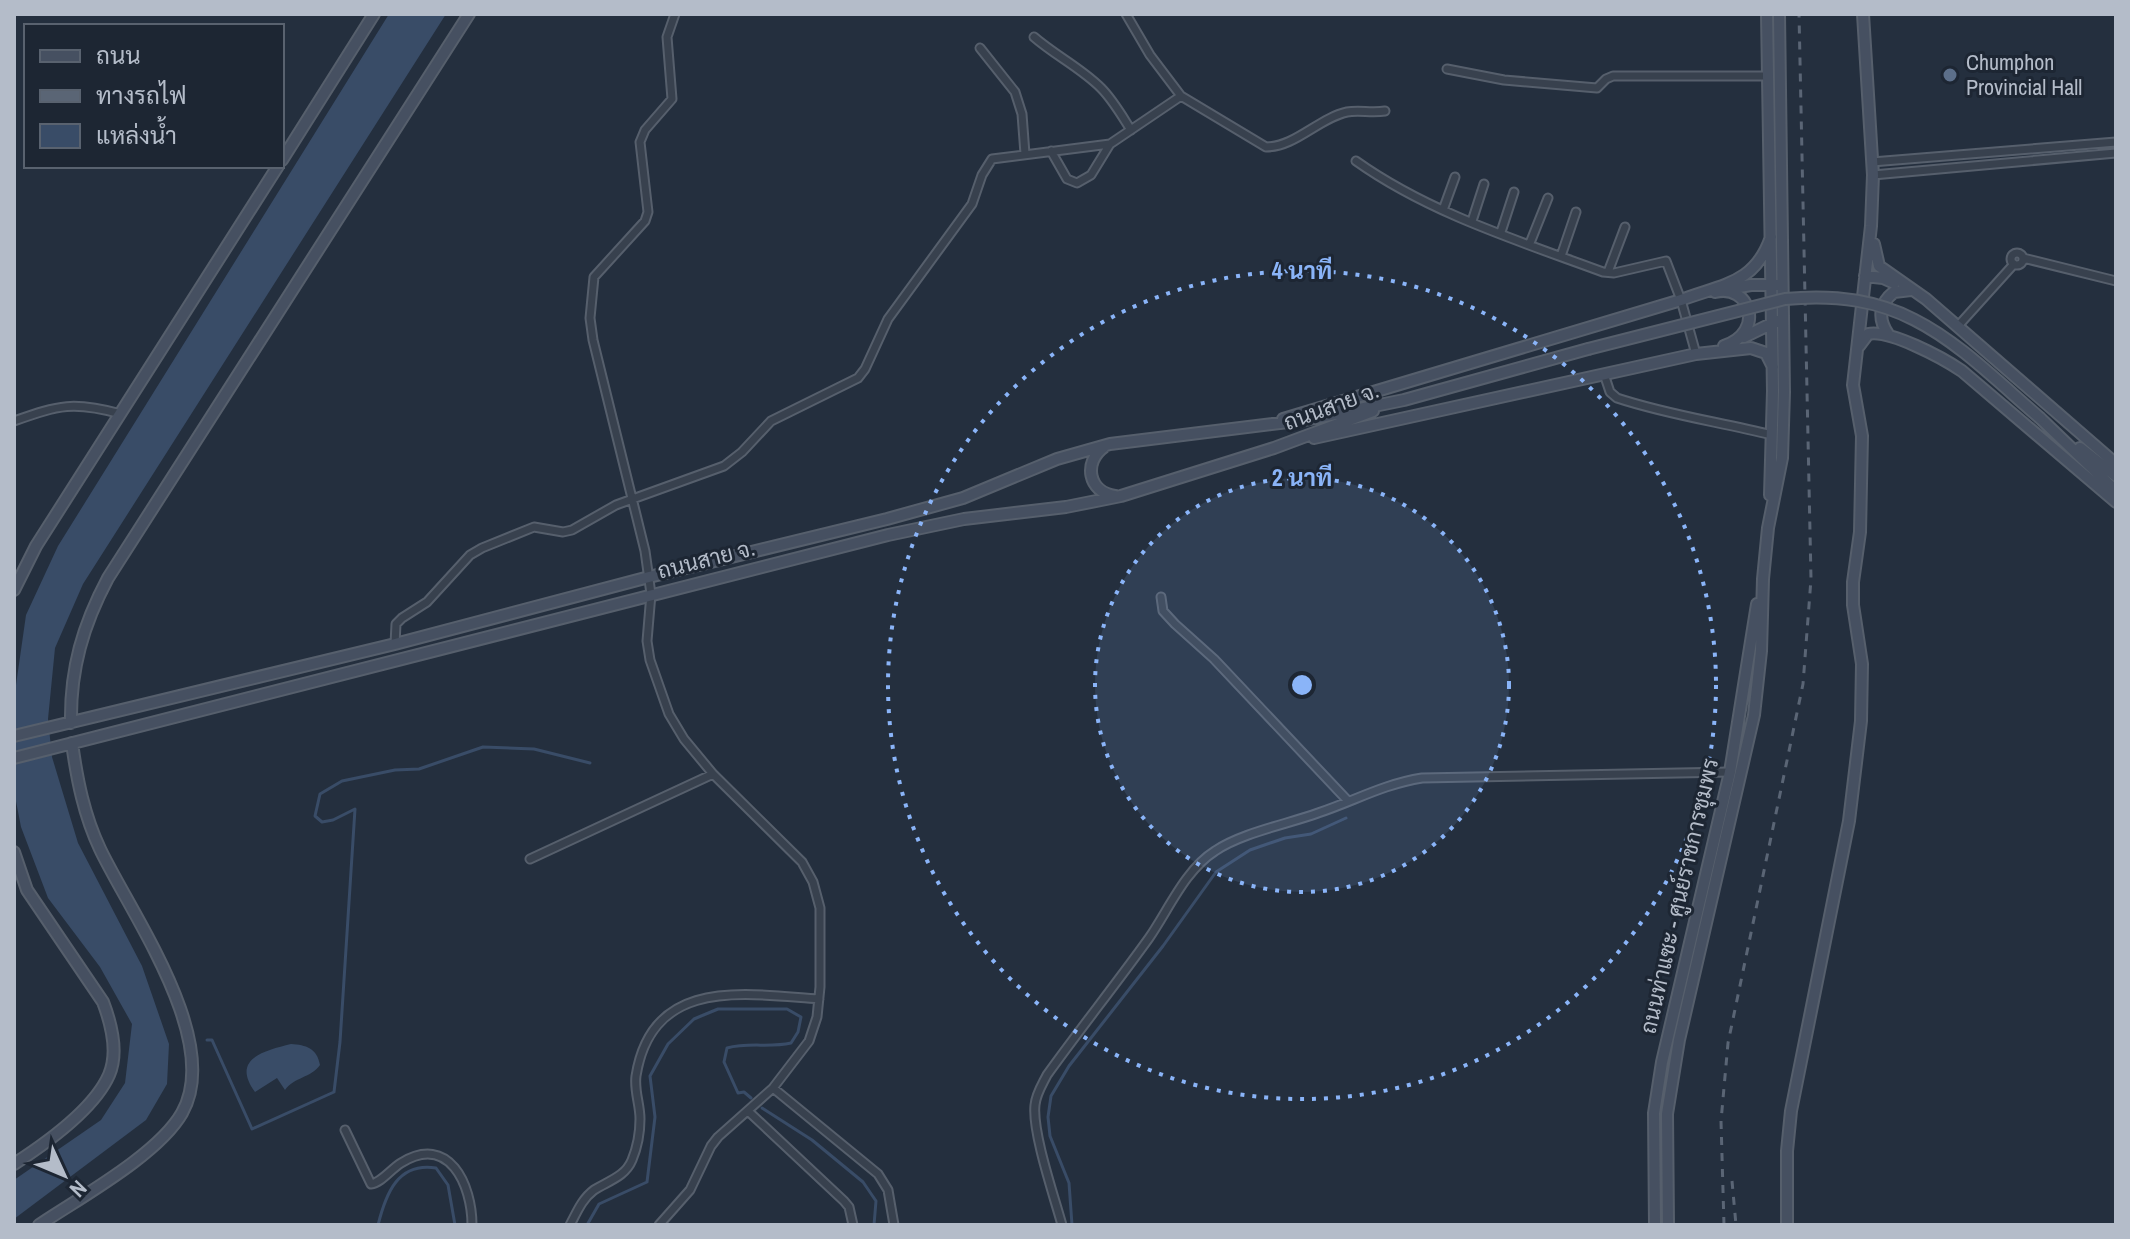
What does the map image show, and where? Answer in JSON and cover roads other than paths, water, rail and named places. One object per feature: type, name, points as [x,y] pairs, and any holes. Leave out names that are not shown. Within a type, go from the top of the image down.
[{"type":"main road","points":[[284,157],[374,14]]},
{"type":"main road","points":[[66,724],[79,647],[89,614],[108,578],[469,14]]},
{"type":"main road","points":[[1767,14],[1771,237],[1777,285]]},
{"type":"main road","points":[[1770,513],[1782,450],[1777,285],[1779,14]]},
{"type":"main road","points":[[1787,1225],[1787,1151],[1791,1111],[1849,821],[1861,721],[1862,664],[1853,605],[1853,582],[1860,532],[1862,436],[1853,385],[1871,226],[1873,175],[1863,14]]},
{"type":"main road","points":[[14,590],[36,546],[277,168]]},
{"type":"main road","points":[[1871,226],[1879,266],[1958,326],[2116,464]]},
{"type":"main road","points":[[1681,300],[1743,278],[1761,261],[1771,237]]},
{"type":"main road","points":[[1865,276],[1883,278],[1903,289],[1915,291]]},
{"type":"main road","points":[[1265,424],[1681,300],[1751,285],[1777,285]]},
{"type":"main road","points":[[1886,331],[1881,318],[1883,305],[1894,292],[1903,289]]},
{"type":"main road","points":[[1721,290],[1736,294],[1747,306],[1749,323],[1740,339]]},
{"type":"main road","name":"ถนนสาย จ.","points":[[14,736],[395,644],[963,498],[1057,459],[1110,444],[1305,420],[1404,400],[1785,299],[1809,296],[1852,298],[1897,311],[1939,333],[2040,418]]},
{"type":"main road","points":[[1861,313],[1886,331],[1962,371],[2116,502]]},
{"type":"main road","points":[[1696,354],[1740,339],[1778,321]]},
{"type":"main road","points":[[1770,513],[1773,367],[1778,321]]},
{"type":"main road","points":[[1855,353],[1868,334],[1886,331]]},
{"type":"main road","points":[[1274,448],[1342,430],[1696,354],[1751,348],[1766,353],[1773,367]]},
{"type":"main road","name":"ถนนสาย จ.","points":[[14,758],[651,594],[964,519],[1066,507],[1121,496],[1274,448],[1404,400]]},
{"type":"main road","points":[[2040,418],[2116,476]]},
{"type":"main road","points":[[2040,418],[2116,491]]},
{"type":"main road","points":[[1110,444],[1096,453],[1091,477],[1100,491],[1121,496]]},
{"type":"main road","name":"ถนนท่าแซะ - ศูนย์ราชการชุมพร","points":[[1668,1225],[1667,1114],[1679,1040],[1743,772],[1758,679],[1770,513]]},
{"type":"main road","name":"ถนนท่าแซะ - ศูนย์ราชการชุมพร","points":[[1655,1225],[1652,1145],[1660,1075],[1682,966],[1730,772],[1763,579]]},
{"type":"main road","points":[[39,1225],[152,1146],[182,1113],[191,1089],[190,1045],[175,997],[155,949],[100,849],[87,818],[67,744]]},
{"type":"main road","points":[[1730,772],[1743,772]]},
{"type":"main road","points":[[14,852],[27,890],[103,1002],[109,1017],[114,1050],[110,1073],[97,1094],[70,1122],[14,1164]]},
{"type":"street","points":[[659,1225],[690,1190],[711,1146],[773,1088],[809,1041],[819,999],[821,921],[810,875],[795,855],[713,774],[684,739],[661,694],[647,641],[651,594],[645,551],[590,325],[591,286],[599,270],[640,227],[648,212],[640,142],[645,130],[672,99],[667,37],[675,14]]},
{"type":"street","points":[[1126,14],[1150,55],[1181,96],[1266,147],[1299,136],[1349,112],[1367,114],[1385,111]]},
{"type":"street","points":[[1034,37],[1104,90],[1131,130]]},
{"type":"street","points":[[980,48],[1015,92],[1022,114],[1025,154]]},
{"type":"street","points":[[1447,69],[1504,80],[1597,88],[1613,76],[1768,76]]},
{"type":"street","points":[[1051,151],[1067,179],[1077,183],[1091,175],[1110,144],[1181,96]]},
{"type":"street","points":[[1872,162],[2116,142]]},
{"type":"street","points":[[395,644],[396,624],[408,611],[427,602],[470,555],[482,548],[534,527],[563,532],[572,530],[631,500],[724,466],[771,421],[858,378],[888,319],[972,204],[988,163],[1000,157],[1110,144]]},
{"type":"street","points":[[2044,148],[2045,159]]},
{"type":"street","points":[[1873,175],[2116,153]]},
{"type":"street","points":[[1356,161],[1388,184],[1443,210],[1608,272],[1666,261],[1696,354]]},
{"type":"street","points":[[1443,210],[1455,177]]},
{"type":"street","points":[[1472,221],[1484,184]]},
{"type":"street","points":[[1501,232],[1514,192]]},
{"type":"street","points":[[1530,243],[1548,198]]},
{"type":"street","points":[[1561,256],[1576,212]]},
{"type":"street","points":[[1608,272],[1625,227]]},
{"type":"street","points":[[1958,326],[2014,264],[2011,260],[2013,254],[2019,253],[2023,258],[2116,281]]},
{"type":"street","points":[[1604,374],[1610,392],[1617,398],[1681,416],[1772,435]]},
{"type":"street","points":[[14,421],[71,404],[121,414]]},
{"type":"street","points":[[1161,597],[1163,611],[1214,659],[1348,801]]},
{"type":"street","points":[[1062,1225],[1036,1117],[1038,1092],[1047,1075],[1199,865],[1216,850],[1395,782],[1422,778],[1730,772]]},
{"type":"street","points":[[530,859],[713,774]]},
{"type":"street","points":[[570,1225],[581,1204],[592,1192],[623,1173],[633,1157],[640,1118],[636,1076],[650,1037],[662,1023],[685,1003],[717,994],[819,999]]},
{"type":"street","points":[[773,1088],[878,1174],[888,1190],[894,1225]]},
{"type":"street","points":[[748,1111],[844,1201],[849,1207],[853,1225]]},
{"type":"street","points":[[345,1130],[371,1184],[378,1183],[403,1161],[437,1154],[453,1166],[466,1183],[472,1205],[472,1225]]},
{"type":"water","points":[[389,14],[446,14],[83,584],[55,648],[48,719],[52,757],[78,843],[142,966],[169,1044],[167,1084],[146,1120],[14,1219],[14,1180],[101,1120],[125,1083],[132,1024],[100,967],[48,898],[21,827],[14,791],[14,699],[26,615],[58,546]]},
{"type":"water","points":[[291,1044],[310,1048],[320,1065],[285,1090],[277,1078],[255,1092],[249,1081],[248,1064],[261,1054]]},
{"type":"waterway","points":[[207,1040],[212,1040],[252,1129],[334,1092],[355,809],[322,822],[315,816],[320,794],[342,781],[395,770],[419,769],[483,747],[534,749],[590,763]]},
{"type":"waterway","points":[[1072,1225],[1069,1183],[1050,1136],[1048,1117],[1051,1096],[1069,1066],[1163,946],[1216,872],[1250,850],[1285,838],[1311,834],[1346,818]]},
{"type":"waterway","points":[[587,1225],[599,1204],[647,1182],[655,1117],[650,1076],[668,1044],[694,1019],[718,1009],[787,1009],[801,1017],[798,1032],[791,1043],[727,1048],[724,1062],[738,1093],[744,1092],[751,1098]]},
{"type":"waterway","points":[[762,1108],[812,1140],[863,1182],[876,1201],[874,1225]]},
{"type":"waterway","points":[[378,1225],[385,1202],[396,1182],[403,1175],[423,1167],[436,1168],[448,1185],[455,1225]]},
{"type":"railway","points":[[1724,1225],[1721,1121],[1728,1043],[1803,684],[1811,579],[1799,14]]},
{"type":"railway","points":[[1732,1181],[1736,1225]]},
{"type":"place","name":"Chumphon Provincial Hall","points":[[1950,75]]}]
